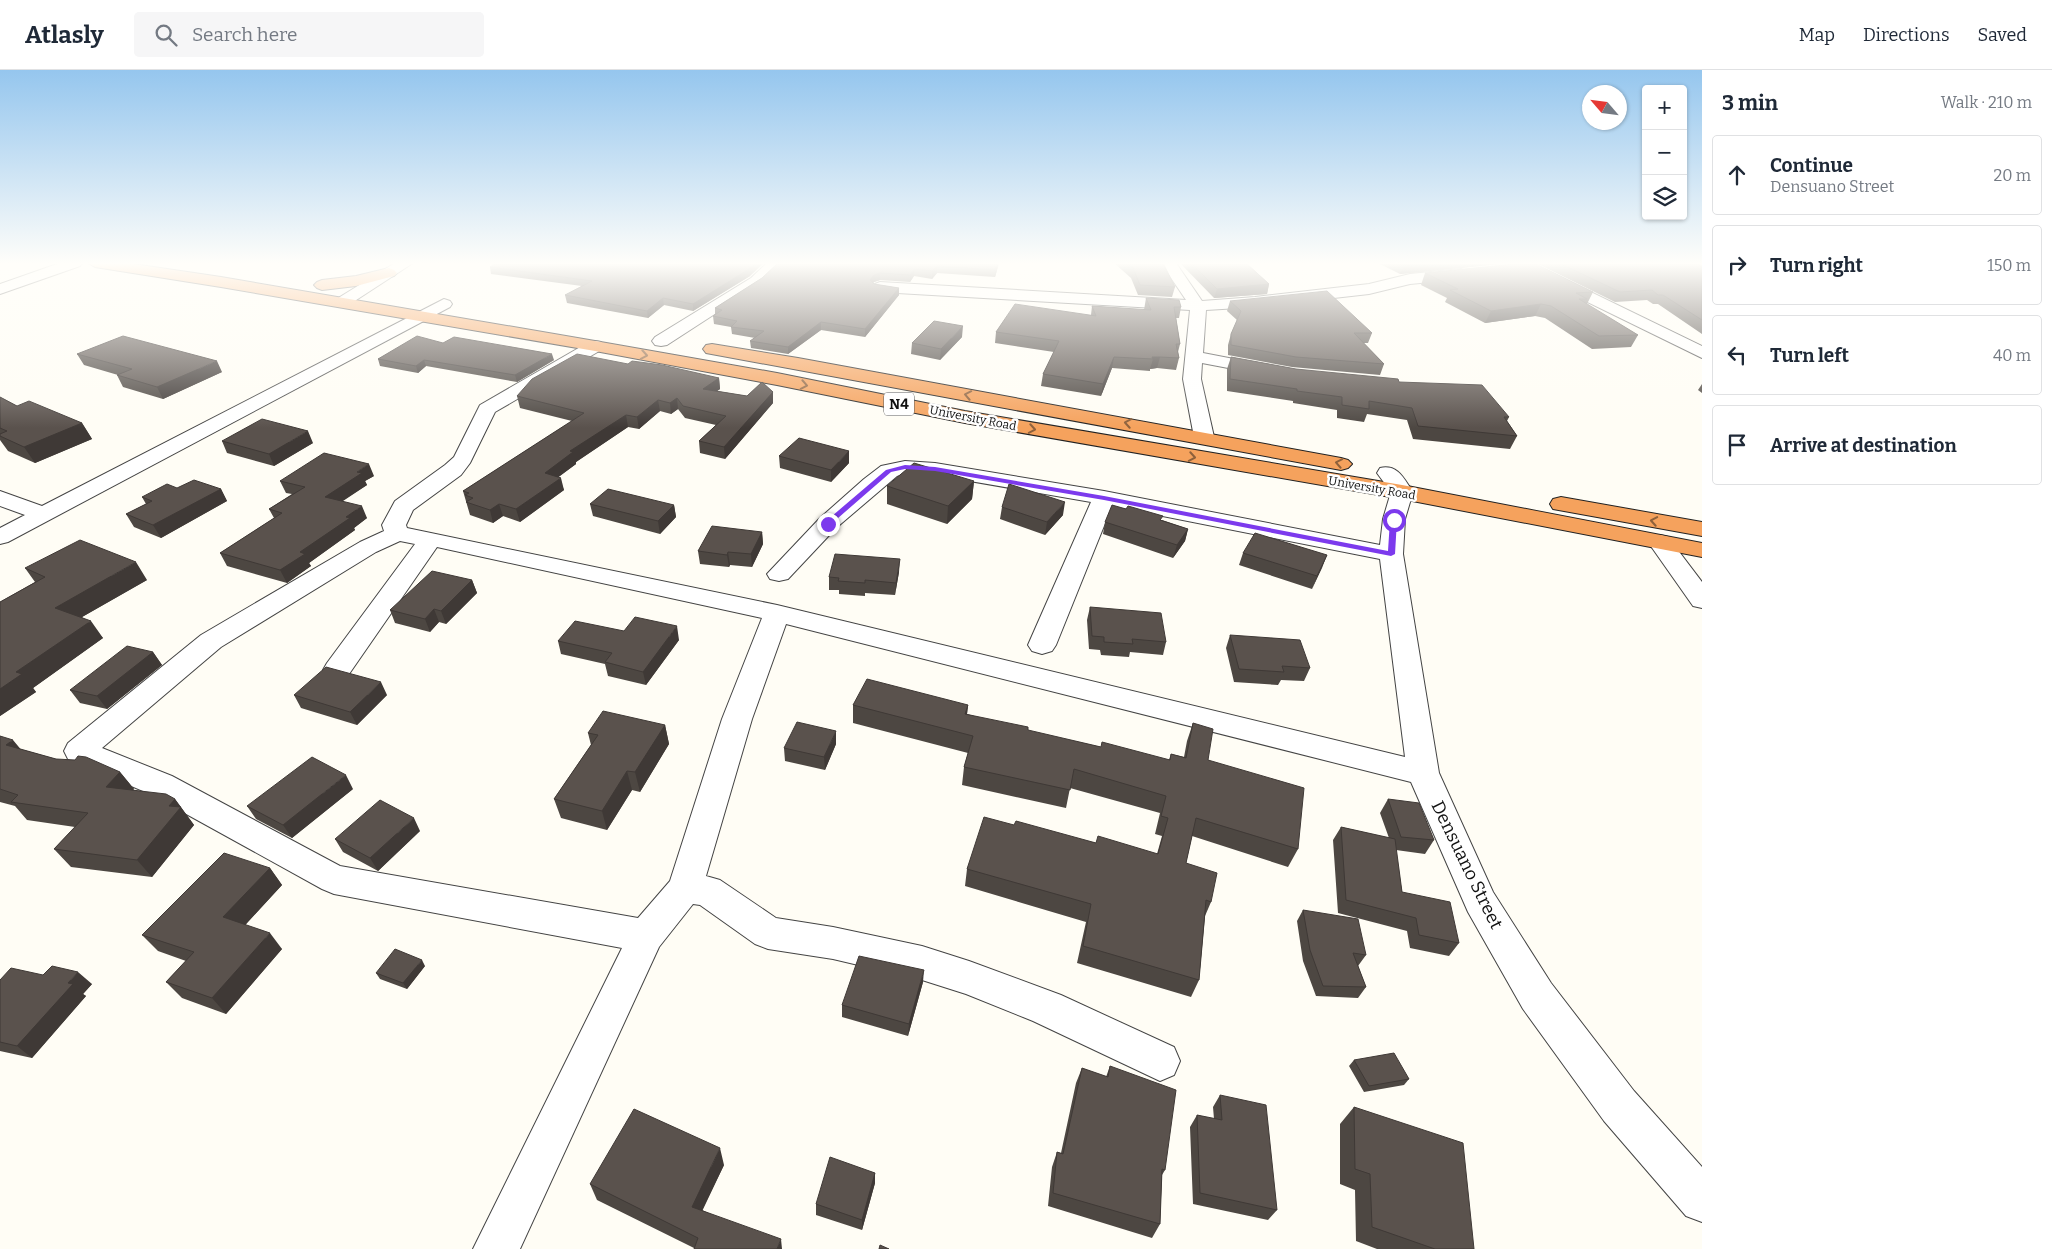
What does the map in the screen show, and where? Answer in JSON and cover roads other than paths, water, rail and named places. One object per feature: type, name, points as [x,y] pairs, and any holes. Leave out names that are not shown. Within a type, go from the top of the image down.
[{"type":"highway","name":"University Road","points":[[425,318],[777,379],[965,417],[1395,483],[1516,496]]},
{"type":"highway","name":"University Road","points":[[526,318],[798,363],[1204,437],[1395,483],[1702,550]]},
{"type":"highway","points":[[1545,501],[1702,529]]},
{"type":"street","points":[[0,537],[417,318]]},
{"type":"street","points":[[661,341],[697,318]]},
{"type":"street","points":[[1197,318],[1192,379],[1204,437]]},
{"type":"street","points":[[1627,318],[1702,353]]},
{"type":"street","points":[[397,534],[394,525],[404,506],[454,470],[463,459],[487,409],[518,389],[595,346]]},
{"type":"street","points":[[1193,356],[1283,373]]},
{"type":"street","points":[[779,574],[828,524],[872,484],[889,471],[905,467],[935,469],[1104,498],[1391,554]]},
{"type":"street","name":"Densuano Street","points":[[1395,483],[1391,554],[1423,773],[1480,901],[1537,996],[1619,1106],[1702,1200]]},
{"type":"street","points":[[0,498],[44,514]]},
{"type":"street","points":[[1042,645],[1104,498]]},
{"type":"street","points":[[646,936],[334,879],[161,785],[79,751],[210,641],[368,547],[397,534],[431,539],[776,614],[1423,773]]},
{"type":"street","points":[[337,670],[431,539]]},
{"type":"street","points":[[1660,542],[1702,600]]},
{"type":"street","points":[[496,1249],[646,936],[685,888],[737,719],[776,614]]},
{"type":"street","points":[[685,888],[708,891],[768,933],[842,945],[922,963],[969,978],[1047,1008],[1160,1061]]}]
